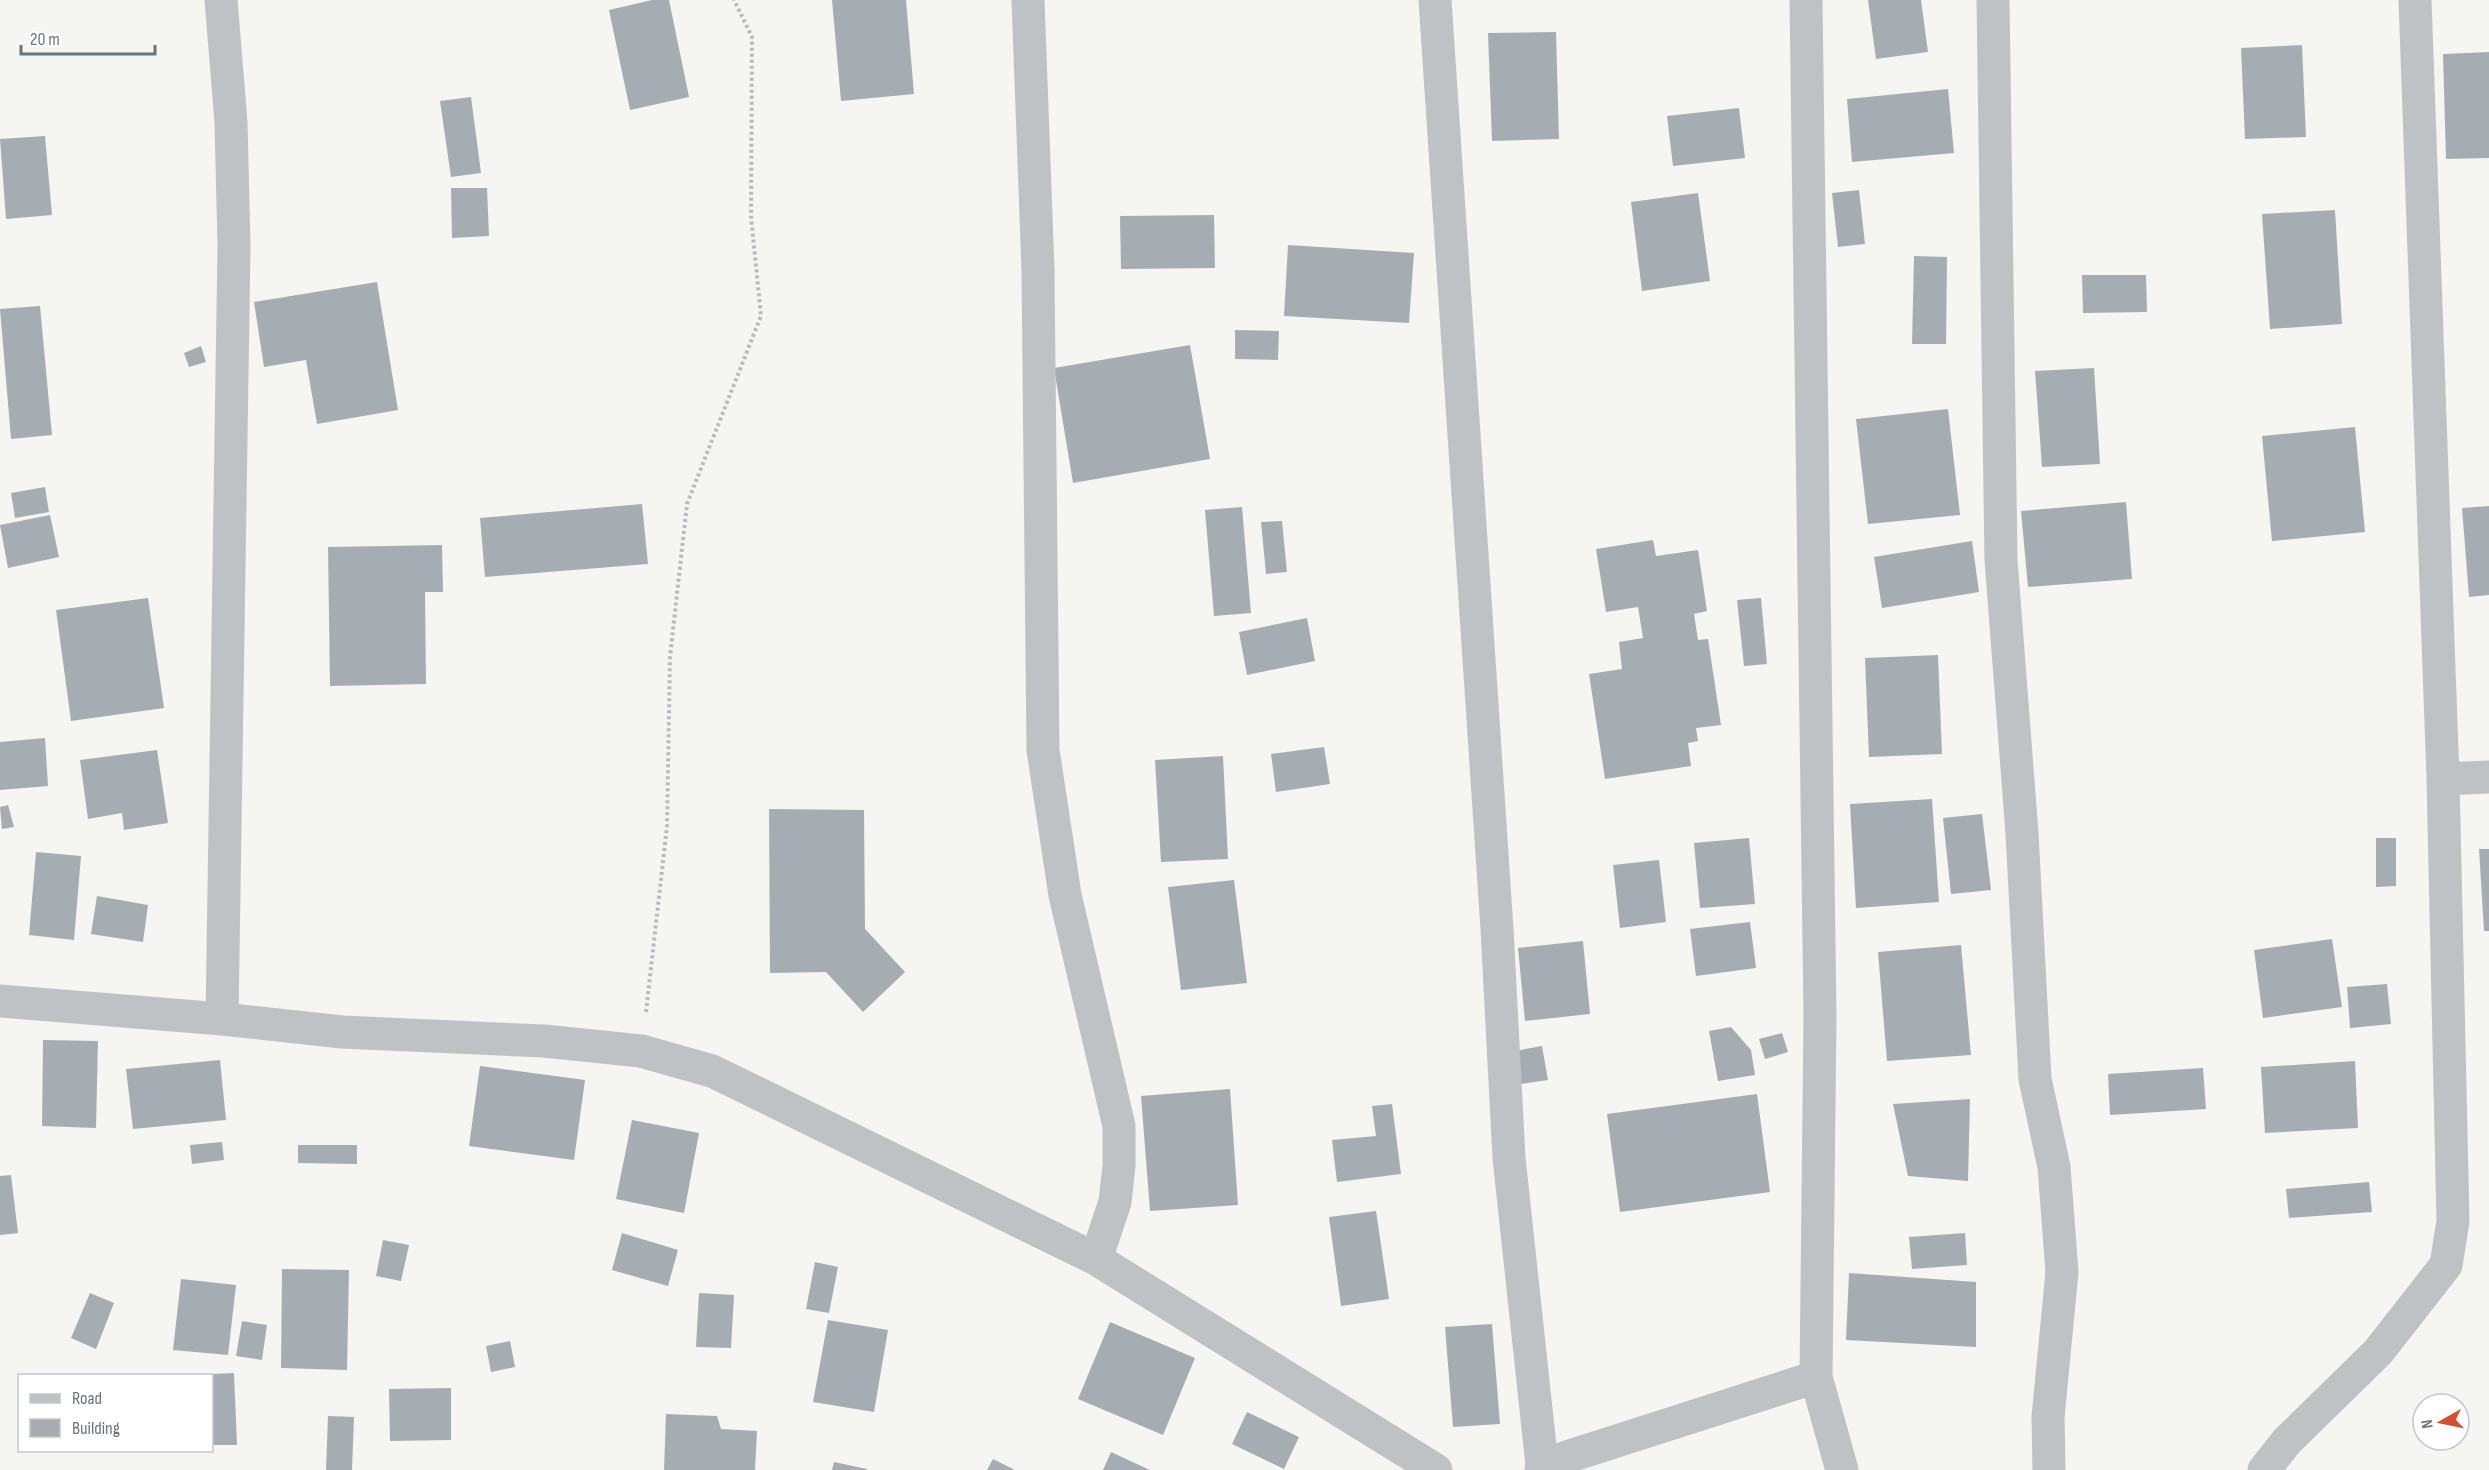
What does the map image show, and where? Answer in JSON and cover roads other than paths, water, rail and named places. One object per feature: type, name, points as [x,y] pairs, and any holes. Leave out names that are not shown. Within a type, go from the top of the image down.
[{"type":"street","points":[[221,0],[231,122],[234,246],[222,1019]]},
{"type":"street","points":[[1028,0],[1038,281],[1043,750],[1065,895],[1119,1126],[1119,1166],[1115,1202],[1096,1259]]},
{"type":"street","points":[[1435,0],[1497,929],[1509,1158],[1541,1468],[1816,1377]]},
{"type":"street","points":[[1806,0],[1820,1016],[1816,1377],[1842,1470]]},
{"type":"street","points":[[1993,0],[2001,560],[2022,833],[2035,1078],[2054,1167],[2062,1272],[2048,1417],[2049,1470]]},
{"type":"street","points":[[2264,1470],[2287,1442],[2378,1352],[2446,1265],[2453,1221],[2443,779],[2415,0]]},
{"type":"street","points":[[2443,779],[2489,777]]},
{"type":"street","points":[[0,1001],[222,1019],[342,1032],[544,1041],[641,1051],[712,1071],[1096,1259],[1436,1470]]}]
